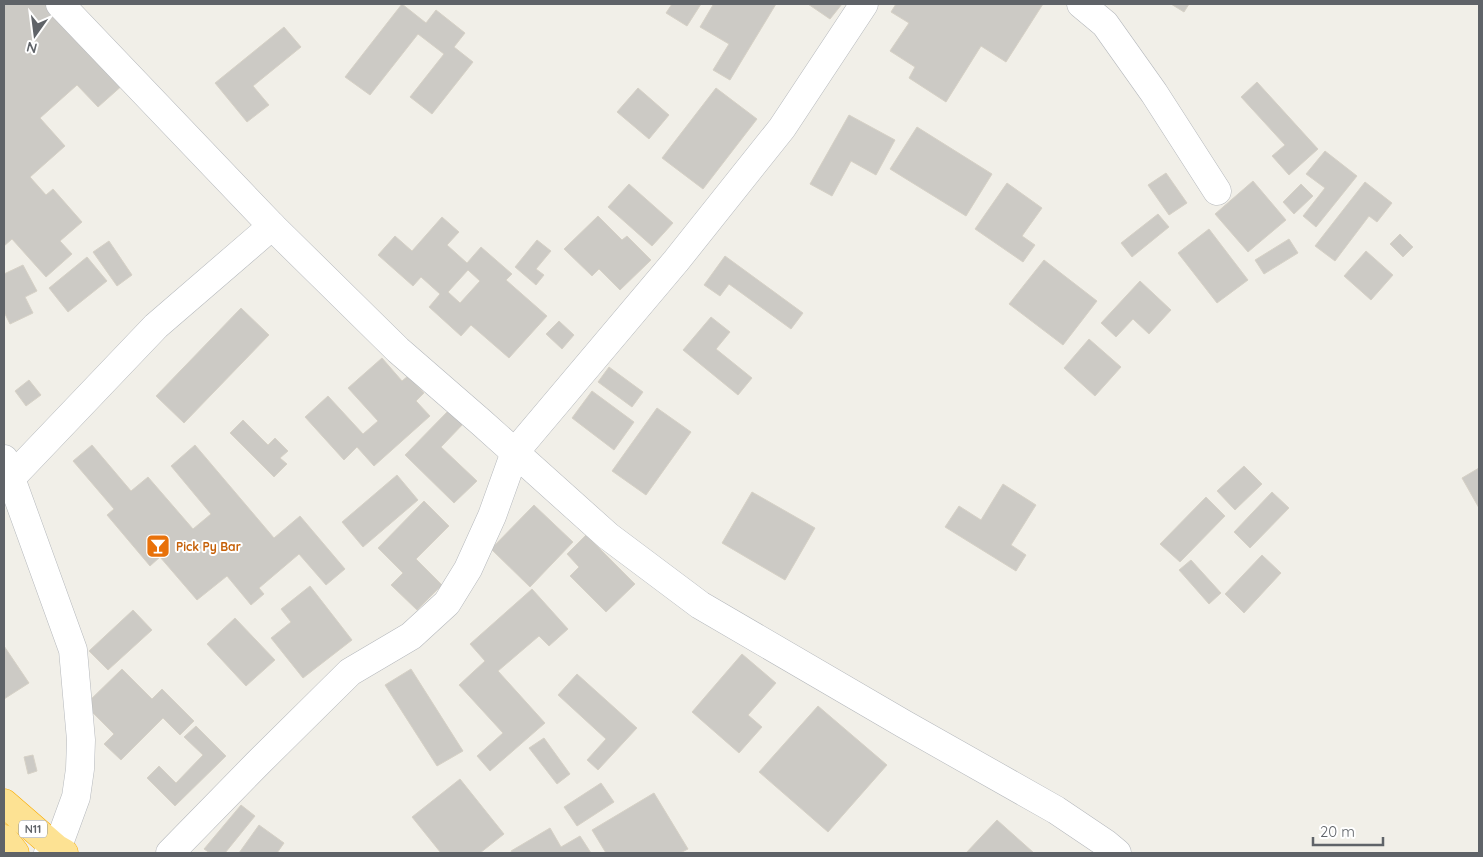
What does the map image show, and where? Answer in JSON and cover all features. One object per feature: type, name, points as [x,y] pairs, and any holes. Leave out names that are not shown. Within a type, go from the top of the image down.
[{"type":"highway","name":"N11","points":[[4,803],[56,852]]},
{"type":"highway","name":"N11","points":[[4,839],[15,853]]},
{"type":"street","points":[[60,4],[272,226],[398,350],[608,536],[700,605],[1056,810],[1117,853]]},
{"type":"street","points":[[170,853],[350,672],[411,636],[447,604],[468,569],[492,516],[515,452],[676,262],[782,128],[864,4]]},
{"type":"street","points":[[1081,4],[1105,24],[1154,93],[1217,191]]},
{"type":"street","points":[[56,852],[76,797],[80,769],[81,740],[73,650],[8,468],[156,326],[272,226]]},
{"type":"building","points":[[4,4],[55,4],[125,83],[98,107],[77,85],[40,118],[65,146],[30,177],[46,195],[53,189],[82,222],[60,241],[72,254],[46,277],[12,239],[4,246]]},
{"type":"building","points":[[402,4],[426,23],[436,10],[465,33],[454,47],[473,62],[432,114],[410,97],[444,54],[418,34],[370,95],[345,77]]},
{"type":"building","points":[[672,4],[701,4],[687,26],[666,13]]},
{"type":"building","points":[[711,4],[776,4],[730,80],[713,70],[729,44],[700,27],[713,5]]},
{"type":"building","points":[[808,4],[842,4],[830,19]]},
{"type":"building","points":[[896,4],[1043,4],[1006,62],[981,46],[946,102],[909,78],[915,67],[890,51],[909,23],[891,12]]},
{"type":"building","points":[[1171,4],[1189,4],[1184,12]]},
{"type":"building","points":[[284,27],[301,47],[253,86],[269,105],[247,122],[215,83]]},
{"type":"building","points":[[1257,82],[1318,149],[1289,175],[1272,156],[1285,145],[1241,97]]},
{"type":"building","points":[[638,88],[669,115],[649,139],[617,112]]},
{"type":"building","points":[[716,88],[757,119],[703,189],[662,158]]},
{"type":"building","points":[[849,115],[895,140],[876,175],[851,161],[832,196],[810,184]]},
{"type":"building","points":[[917,127],[992,174],[966,216],[890,169]]},
{"type":"building","points":[[1325,151],[1357,176],[1316,227],[1303,216],[1325,188],[1306,174]]},
{"type":"building","points":[[1166,173],[1187,203],[1169,215],[1148,185]]},
{"type":"building","points":[[1253,181],[1286,220],[1248,252],[1215,214]]},
{"type":"building","points":[[1365,182],[1392,203],[1377,222],[1369,216],[1335,261],[1315,246]]},
{"type":"building","points":[[1007,183],[1042,208],[1022,236],[1035,245],[1023,262],[975,229]]},
{"type":"building","points":[[629,184],[673,223],[652,246],[608,207]]},
{"type":"building","points":[[1301,184],[1313,196],[1294,214],[1283,202]]},
{"type":"building","points":[[1158,214],[1169,227],[1132,257],[1121,243]]},
{"type":"building","points":[[598,216],[622,240],[627,236],[651,260],[620,290],[599,269],[592,276],[564,249]]},
{"type":"building","points":[[442,217],[459,232],[447,245],[467,263],[481,247],[512,274],[506,280],[547,316],[509,358],[471,325],[461,336],[429,307],[440,294],[421,277],[413,286],[378,255],[395,236],[412,251]],"holes":[[[468,270],[480,281],[460,303],[448,292]]]},
{"type":"building","points":[[1209,229],[1248,280],[1217,303],[1178,253]]},
{"type":"building","points":[[1400,234],[1413,247],[1403,257],[1390,244]]},
{"type":"building","points":[[1289,239],[1298,253],[1264,274],[1255,260]]},
{"type":"building","points":[[537,240],[551,251],[536,269],[544,275],[536,285],[515,267]]},
{"type":"building","points":[[109,241],[132,275],[117,286],[93,252]]},
{"type":"building","points":[[1366,251],[1393,275],[1371,300],[1344,276]]},
{"type":"building","points":[[725,256],[803,313],[791,329],[729,284],[720,296],[704,285]]},
{"type":"building","points":[[87,257],[107,281],[68,312],[49,288]]},
{"type":"building","points":[[1044,260],[1097,301],[1063,345],[1009,304]]},
{"type":"building","points":[[23,265],[37,291],[25,297],[33,313],[10,324],[4,312],[4,274]]},
{"type":"building","points":[[1140,281],[1171,310],[1149,334],[1133,319],[1116,337],[1101,323]]},
{"type":"building","points":[[241,308],[269,335],[184,423],[156,396]]},
{"type":"building","points":[[711,317],[730,332],[716,349],[752,378],[738,395],[683,350]]},
{"type":"building","points":[[559,321],[574,335],[562,349],[546,334]]},
{"type":"building","points":[[1089,339],[1121,367],[1095,396],[1064,368]]},
{"type":"building","points":[[382,358],[402,381],[408,376],[424,393],[416,401],[430,416],[374,466],[357,447],[344,460],[305,417],[328,396],[363,434],[378,421],[348,388]]},
{"type":"building","points":[[609,367],[643,392],[632,407],[598,382]]},
{"type":"building","points":[[29,380],[41,395],[26,406],[15,391]]},
{"type":"building","points":[[592,391],[634,422],[614,450],[572,418]]},
{"type":"building","points":[[451,408],[465,422],[441,447],[477,481],[454,503],[405,455]]},
{"type":"building","points":[[657,408],[691,432],[646,495],[612,471]]},
{"type":"building","points":[[243,420],[268,445],[275,438],[288,451],[280,458],[287,464],[274,477],[230,433]]},
{"type":"building","points":[[92,445],[131,491],[148,477],[193,529],[211,514],[171,466],[195,445],[274,538],[300,516],[345,569],[326,585],[299,554],[259,588],[264,594],[251,605],[227,576],[197,600],[160,557],[150,566],[107,515],[114,509],[73,461]]},
{"type":"building","points":[[1244,466],[1262,484],[1235,510],[1217,491]]},
{"type":"building","points":[[1479,468],[1479,508],[1462,478]]},
{"type":"building","points":[[397,475],[418,500],[363,547],[342,522]]},
{"type":"building","points":[[1003,484],[1036,505],[1011,545],[1026,555],[1016,571],[945,527],[959,506],[981,520]]},
{"type":"building","points":[[752,492],[815,528],[785,580],[722,543]]},
{"type":"building","points":[[1272,492],[1289,508],[1250,548],[1234,532]]},
{"type":"building","points":[[1206,497],[1225,516],[1180,562],[1160,544]]},
{"type":"building","points":[[424,501],[449,526],[416,559],[442,585],[417,610],[391,585],[403,573],[378,548]]},
{"type":"building","points":[[534,505],[573,542],[530,587],[491,549]]},
{"type":"building","points":[[586,535],[635,584],[606,612],[570,576],[579,567],[567,554]]},
{"type":"building","points":[[1262,555],[1281,573],[1244,613],[1225,594]]},
{"type":"building","points":[[1191,560],[1221,593],[1209,604],[1179,570]]},
{"type":"building","points":[[310,586],[352,640],[303,678],[271,638],[291,622],[281,609]]},
{"type":"building","points":[[532,589],[568,629],[549,646],[539,636],[498,671],[545,723],[490,771],[477,756],[503,733],[459,685],[485,661],[470,644]]},
{"type":"building","points":[[133,610],[152,630],[108,670],[89,651]]},
{"type":"building","points":[[235,618],[275,660],[246,686],[207,644]]},
{"type":"building","points":[[4,646],[29,683],[4,699]]},
{"type":"building","points":[[742,654],[776,683],[748,715],[762,727],[739,753],[692,712]]},
{"type":"building","points":[[122,669],[152,699],[162,689],[194,721],[180,735],[163,718],[121,760],[104,744],[114,734],[85,705]]},
{"type":"building","points":[[411,669],[463,751],[437,766],[385,685]]},
{"type":"building","points":[[577,674],[637,728],[598,770],[587,760],[606,739],[558,695]]},
{"type":"building","points":[[818,706],[887,765],[828,832],[759,772]]},
{"type":"building","points":[[196,726],[226,756],[175,806],[147,778],[159,766],[176,783],[203,755],[184,737]]},
{"type":"building","points":[[544,738],[570,774],[557,784],[529,748]]},
{"type":"building","points":[[33,755],[37,771],[28,774],[24,757]]},
{"type":"building","points":[[460,779],[504,834],[480,853],[441,853],[412,817]]},
{"type":"building","points":[[601,783],[614,802],[577,826],[564,807]]},
{"type":"building","points":[[654,793],[688,849],[680,853],[606,853],[592,830]]},
{"type":"building","points":[[241,805],[255,816],[225,853],[210,853],[204,849]]},
{"type":"building","points":[[997,820],[1034,853],[966,853]]},
{"type":"building","points":[[259,825],[284,843],[277,853],[239,853]]},
{"type":"building","points":[[550,828],[561,847],[580,836],[591,853],[512,853],[511,851]]},
{"type":"place","name":"Pick Py Bar","points":[[158,546]]}]
